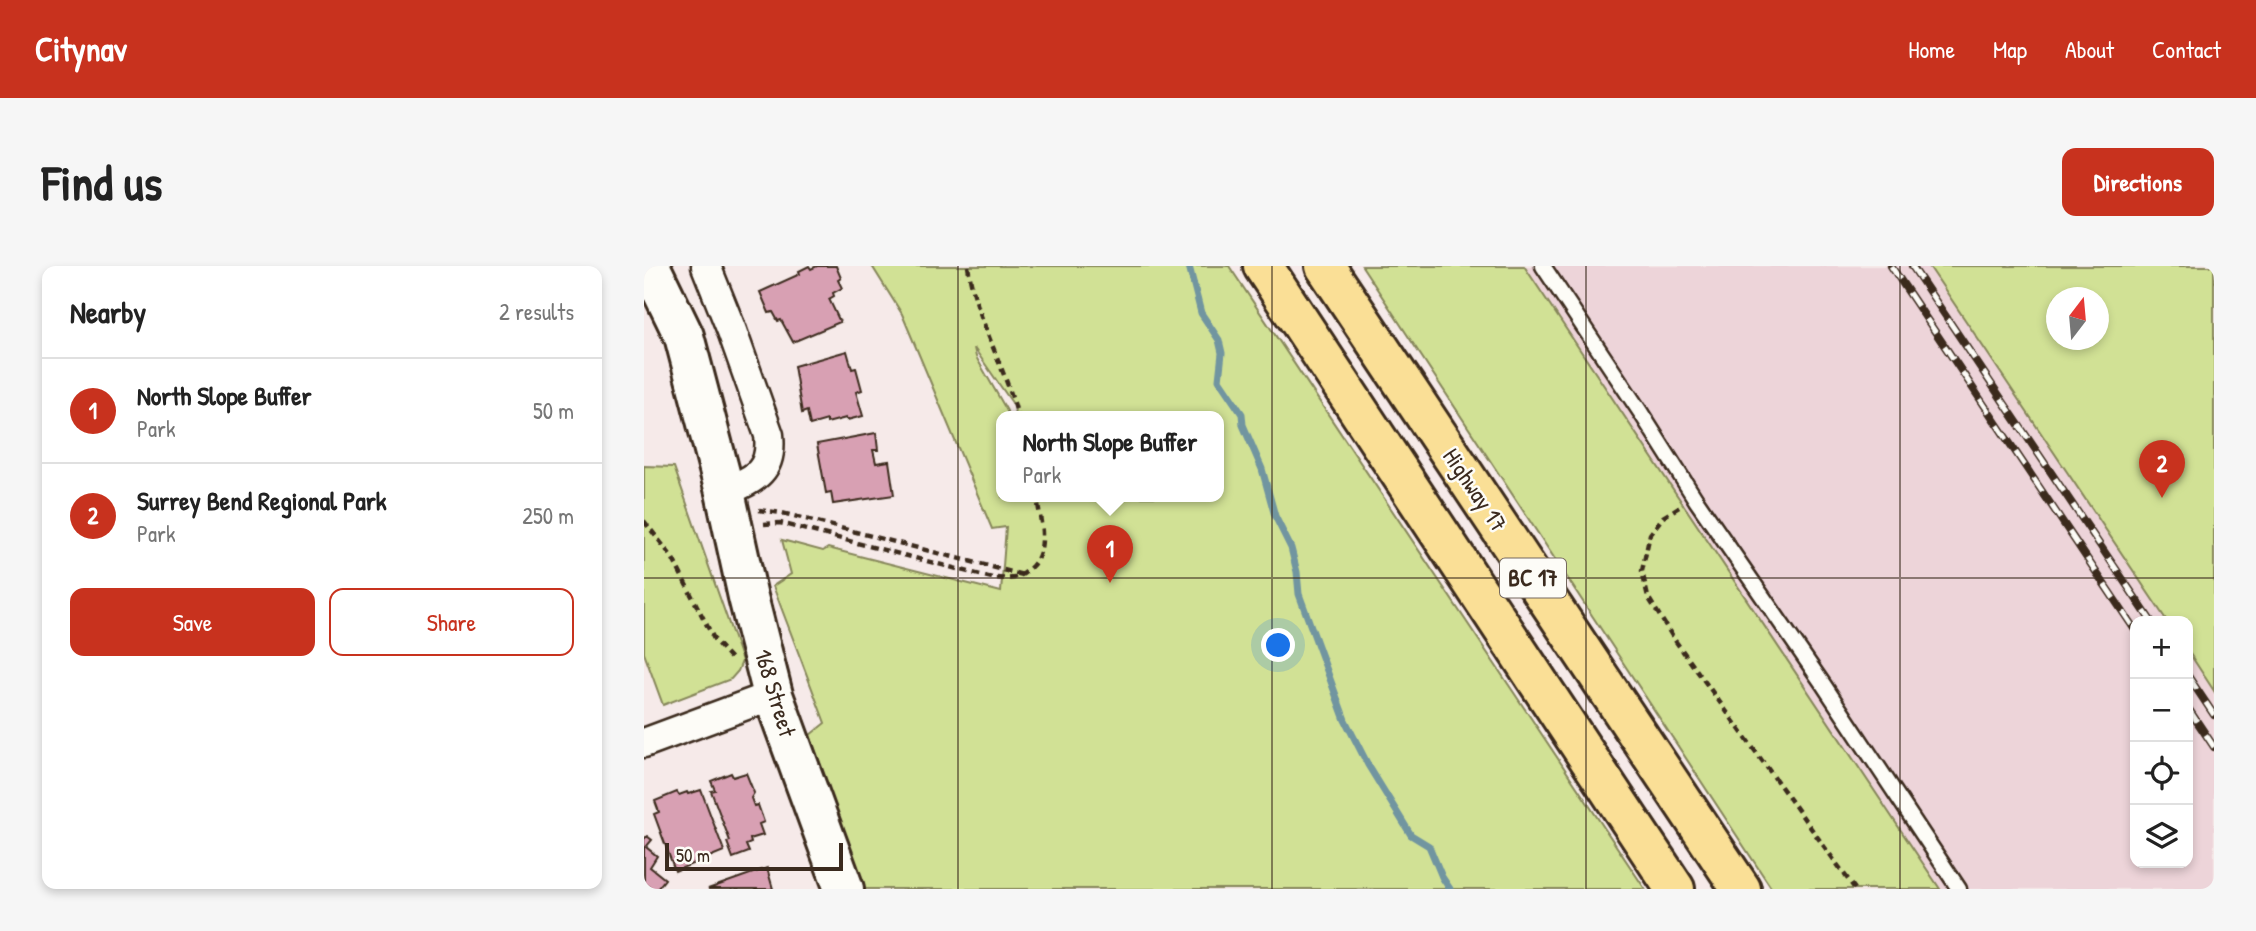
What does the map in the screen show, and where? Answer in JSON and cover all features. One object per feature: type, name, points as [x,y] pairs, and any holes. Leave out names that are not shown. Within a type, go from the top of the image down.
[{"type":"highway","name":"BC 17","points":[[1263,266],[1675,889]]},
{"type":"highway","name":"Highway 17","points":[[1325,266],[1741,889]]},
{"type":"street","name":"168 Street","points":[[650,266],[684,336],[740,501],[748,597],[773,695],[844,889]]},
{"type":"street","points":[[706,266],[733,331],[769,435],[768,460],[762,471],[751,481],[740,501]]},
{"type":"street","points":[[644,743],[773,695]]},
{"type":"lane","points":[[1543,266],[1696,500],[1838,706],[1959,889]]},
{"type":"path","points":[[968,266],[976,300],[1016,411]]},
{"type":"path","points":[[1696,500],[1681,505],[1663,517],[1650,534],[1642,571],[1648,597],[1674,639],[1855,889]]},
{"type":"path","points":[[740,501],[1024,575]]},
{"type":"path","points":[[780,523],[992,578],[1013,578],[1024,575],[1039,559],[1042,551],[1038,502]]},
{"type":"path","points":[[644,521],[672,557],[715,641],[739,668]]},
{"type":"shaded area","points":[[1524,266],[1929,266],[2164,616],[2130,616],[2130,868],[2193,868],[2193,660],[2214,691],[2214,889],[1940,889]]},
{"type":"green space","points":[[872,266],[1229,266],[1645,889],[863,889],[810,735],[825,723],[773,586],[791,574],[782,540],[823,551],[828,548],[1001,592],[1006,527],[992,529],[902,314]]},
{"type":"green space","points":[[1362,266],[1524,266],[1940,889],[1772,889]]},
{"type":"green space","points":[[1929,266],[2214,266],[2214,691],[2193,659],[2193,616],[2164,616]]},
{"type":"green space","points":[[644,466],[674,467],[742,661],[731,679],[663,705],[644,653]]},
{"type":"building","points":[[809,266],[811,269],[817,266],[836,266],[842,288],[829,299],[840,322],[793,342],[781,320],[778,321],[773,312],[769,313],[760,292],[800,274],[799,271]]},
{"type":"building","points":[[847,351],[852,369],[856,368],[862,390],[856,392],[863,416],[810,425],[807,411],[802,413],[794,366]]},
{"type":"building","points":[[876,433],[878,450],[873,450],[876,463],[889,461],[894,495],[833,504],[831,492],[826,493],[817,444]]},
{"type":"building","points":[[731,773],[733,777],[746,773],[754,793],[751,798],[754,806],[758,805],[764,822],[759,824],[763,835],[750,839],[751,843],[746,845],[749,852],[733,858],[727,842],[730,841],[711,791],[715,790],[711,781]]},
{"type":"building","points":[[701,790],[724,851],[675,871],[654,814],[659,812],[655,801],[677,792],[679,795]]},
{"type":"building","points":[[647,836],[652,840],[646,847],[657,856],[650,867],[665,879],[657,889],[644,883],[644,839]]},
{"type":"building","points":[[767,868],[773,889],[708,889]]},
{"type":"waterway","points":[[1189,266],[1201,313],[1219,340],[1222,353],[1219,380],[1242,414],[1243,425],[1262,469],[1275,516],[1291,548],[1299,594],[1345,720],[1368,765],[1411,835],[1429,846],[1450,889]]},
{"type":"railway","points":[[1891,266],[2130,623]]},
{"type":"railway","points":[[1912,266],[2148,616]]},
{"type":"railway","points":[[2190,679],[2214,715]]},
{"type":"railway","points":[[2193,716],[2214,747]]},
{"type":"place","name":"Surrey Bend Regional Park","points":[[2162,498]]},
{"type":"place","name":"North Slope Buffer","points":[[1110,583]]}]
